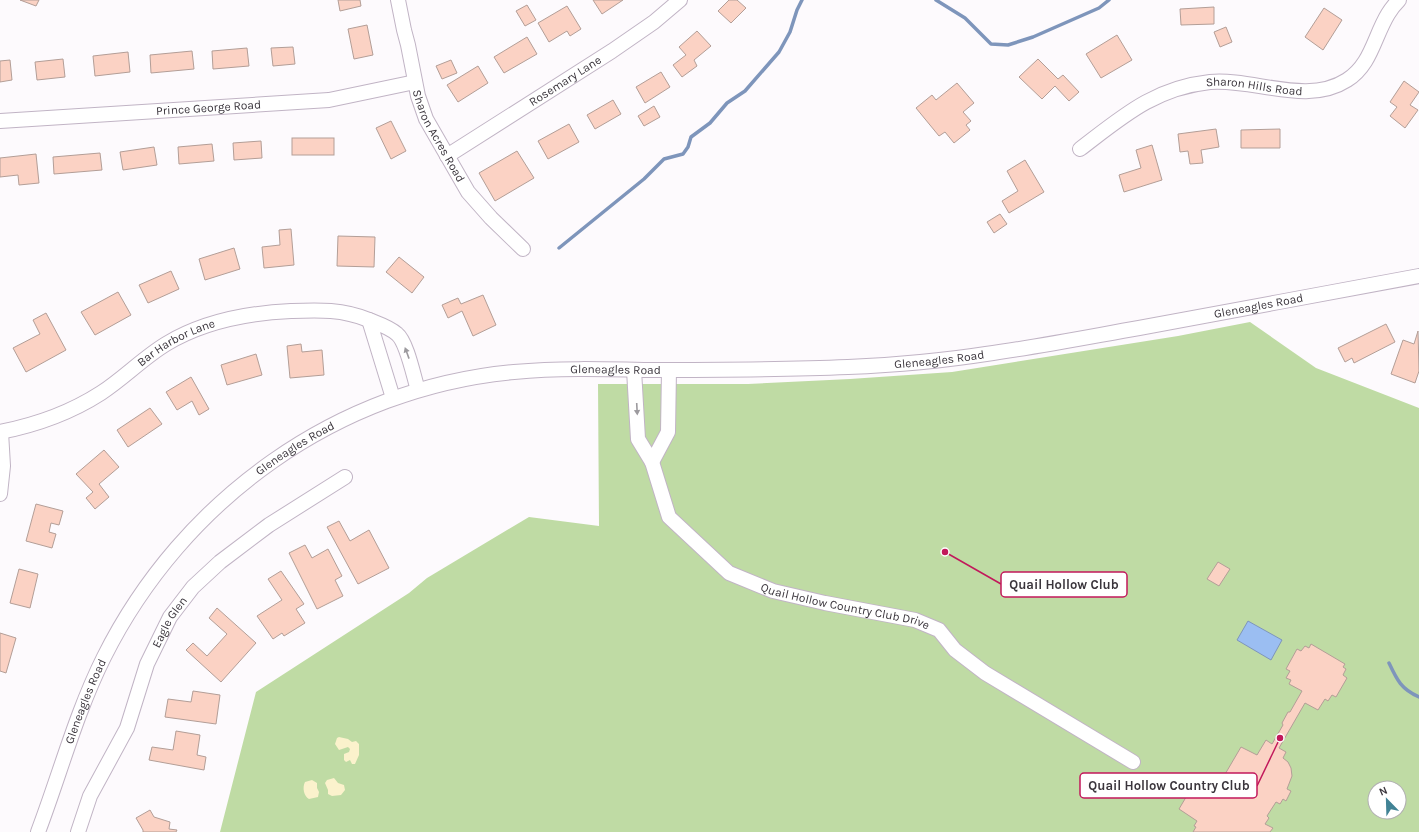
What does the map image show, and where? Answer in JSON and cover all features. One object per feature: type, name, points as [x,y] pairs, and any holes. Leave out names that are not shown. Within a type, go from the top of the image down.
[{"type":"street","name":"Sharon Acres Road","points":[[398,0],[418,96],[426,118],[468,192],[491,218],[523,249]]},
{"type":"street","name":"Rosemary Lane","points":[[447,156],[612,51],[654,22],[680,0]]},
{"type":"street","name":"Sharon Hills Road","points":[[1080,149],[1126,113],[1163,93],[1186,86],[1210,82],[1237,82],[1303,91],[1320,91],[1335,87],[1348,80],[1363,66],[1387,14],[1399,0]]},
{"type":"street","name":"Prince George Road","points":[[0,121],[329,100],[415,82]]},
{"type":"street","name":"Gleneagles Road","points":[[38,832],[85,699],[117,632],[151,579],[192,530],[221,501],[273,461],[328,427],[393,398],[418,390],[479,376],[510,372],[540,370],[730,370],[848,367],[949,359],[986,354],[1224,312],[1419,276]]},
{"type":"street","name":"Bar Harbor Lane","points":[[1,432],[49,419],[85,403],[102,393],[166,344],[191,331],[218,321],[274,312],[327,310],[355,314],[385,326],[399,335],[409,360],[418,390]]},
{"type":"street","points":[[369,320],[393,398]]},
{"type":"street","name":"Quail Hollow Country Club Drive","points":[[634,370],[638,439],[652,462],[669,517],[730,573],[773,591],[825,603],[916,620],[939,630],[955,650],[985,673],[1133,762]]},
{"type":"street","points":[[652,462],[668,432],[670,370]]},
{"type":"street","points":[[0,494],[3,466],[1,432]]},
{"type":"street","name":"Eagle Glen","points":[[78,832],[90,796],[127,728],[147,664],[170,616],[193,587],[220,562],[269,525],[345,477]]},
{"type":"green space","points":[[1250,322],[1316,368],[1419,408],[1419,832],[220,832],[256,692],[409,593],[427,578],[529,517],[599,526],[598,384],[748,384],[952,372],[1178,336]]},
{"type":"sand","points":[[337,738],[348,739],[352,742],[356,741],[359,744],[359,755],[355,764],[352,764],[350,760],[346,762],[344,760],[344,754],[349,752],[350,749],[348,747],[339,750],[335,744]]},
{"type":"sand","points":[[334,778],[338,783],[344,785],[345,790],[341,795],[332,796],[328,794],[325,783],[327,780]]},
{"type":"sand","points":[[312,780],[317,783],[319,792],[318,797],[309,799],[305,794],[304,787],[305,782]]},
{"type":"water","points":[[1248,621],[1282,640],[1271,660],[1237,640]]},
{"type":"building","points":[[20,0],[39,0],[36,6]]},
{"type":"building","points":[[338,0],[360,0],[361,6],[340,11]]},
{"type":"building","points":[[593,0],[623,0],[602,14]]},
{"type":"building","points":[[729,0],[737,0],[746,8],[731,23],[718,11]]},
{"type":"building","points":[[527,5],[536,20],[525,26],[516,11]]},
{"type":"building","points":[[567,6],[581,29],[570,36],[567,31],[549,42],[538,23]]},
{"type":"building","points":[[1214,7],[1214,24],[1181,25],[1180,9]]},
{"type":"building","points":[[1324,8],[1342,20],[1323,50],[1305,37]]},
{"type":"building","points":[[367,25],[373,55],[354,59],[348,29]]},
{"type":"building","points":[[1226,27],[1232,42],[1220,47],[1214,32]]},
{"type":"building","points":[[697,31],[711,46],[694,60],[697,66],[682,77],[673,65],[686,55],[679,47]]},
{"type":"building","points":[[1117,35],[1132,60],[1101,78],[1086,54]]},
{"type":"building","points":[[527,37],[537,54],[504,73],[494,57]]},
{"type":"building","points":[[293,47],[295,64],[273,66],[271,48]]},
{"type":"building","points":[[247,48],[249,66],[213,69],[212,51]]},
{"type":"building","points":[[192,51],[194,69],[151,73],[150,55]]},
{"type":"building","points":[[128,52],[130,72],[95,76],[93,56]]},
{"type":"building","points":[[63,59],[65,77],[37,80],[35,62]]},
{"type":"building","points":[[1038,59],[1058,79],[1063,75],[1079,92],[1069,101],[1055,86],[1042,99],[1019,77]]},
{"type":"building","points":[[10,60],[12,80],[0,82],[0,61]]},
{"type":"building","points":[[451,60],[457,73],[442,79],[436,66]]},
{"type":"building","points":[[478,66],[488,83],[458,102],[447,85]]},
{"type":"building","points":[[661,72],[670,87],[645,103],[636,87]]},
{"type":"building","points":[[1404,81],[1419,92],[1410,105],[1418,110],[1405,128],[1390,116],[1397,107],[1390,102]]},
{"type":"building","points":[[957,83],[974,103],[963,112],[971,121],[966,125],[970,130],[954,143],[945,132],[939,136],[916,108],[932,95],[936,100]]},
{"type":"building","points":[[613,100],[621,114],[595,129],[587,115]]},
{"type":"building","points":[[654,106],[660,117],[644,126],[638,116]]},
{"type":"building","points":[[391,121],[406,151],[391,159],[376,128]]},
{"type":"building","points":[[569,124],[579,142],[548,159],[538,141]]},
{"type":"building","points":[[1216,129],[1219,147],[1201,150],[1203,163],[1190,164],[1188,151],[1180,152],[1178,134]]},
{"type":"building","points":[[1280,129],[1280,148],[1241,148],[1241,130]]},
{"type":"building","points":[[292,138],[334,138],[334,155],[292,155]]},
{"type":"building","points":[[261,141],[262,158],[234,160],[233,143]]},
{"type":"building","points":[[212,144],[214,161],[179,164],[178,147]]},
{"type":"building","points":[[1152,145],[1162,180],[1124,192],[1119,175],[1141,168],[1136,150]]},
{"type":"building","points":[[154,147],[157,165],[123,170],[120,152]]},
{"type":"building","points":[[517,151],[534,178],[495,201],[479,173]]},
{"type":"building","points":[[100,153],[102,170],[54,174],[53,157]]},
{"type":"building","points":[[36,154],[39,183],[19,185],[18,175],[0,177],[0,158]]},
{"type":"building","points":[[1025,160],[1044,192],[1009,213],[1002,201],[1018,191],[1007,171]]},
{"type":"building","points":[[1000,214],[1007,224],[994,233],[987,222]]},
{"type":"building","points":[[291,229],[294,265],[264,268],[262,247],[280,245],[279,230]]},
{"type":"building","points":[[338,236],[375,237],[374,267],[337,266]]},
{"type":"building","points":[[234,248],[240,269],[205,280],[199,259]]},
{"type":"building","points":[[399,257],[424,277],[412,293],[386,272]]},
{"type":"building","points":[[171,271],[179,289],[148,303],[139,285]]},
{"type":"building","points":[[118,292],[131,315],[95,335],[81,312]]},
{"type":"building","points":[[483,295],[496,325],[473,336],[462,311],[448,318],[442,305],[458,298],[461,304]]},
{"type":"building","points":[[46,313],[66,350],[26,372],[13,348],[40,334],[33,320]]},
{"type":"building","points":[[1386,324],[1395,342],[1354,363],[1352,358],[1345,362],[1338,348]]},
{"type":"building","points":[[1418,331],[1419,371],[1415,383],[1391,374],[1403,340],[1414,344]]},
{"type":"building","points":[[301,344],[302,352],[322,350],[324,375],[290,378],[287,346]]},
{"type":"building","points":[[256,354],[262,375],[227,385],[221,365]]},
{"type":"building","points":[[191,377],[209,409],[199,415],[192,401],[177,410],[166,392]]},
{"type":"building","points":[[150,408],[162,424],[128,447],[117,430]]},
{"type":"building","points":[[104,450],[119,467],[99,484],[109,497],[95,509],[86,498],[93,492],[76,474]]},
{"type":"building","points":[[36,504],[63,511],[59,525],[51,523],[49,532],[56,534],[52,548],[26,541]]},
{"type":"building","points":[[339,521],[350,541],[369,530],[389,568],[358,584],[327,527]]},
{"type":"building","points":[[305,545],[312,558],[328,549],[342,576],[335,580],[343,596],[317,609],[289,553]]},
{"type":"building","points":[[1218,562],[1230,569],[1219,586],[1207,579]]},
{"type":"building","points":[[19,569],[38,574],[30,608],[10,603]]},
{"type":"building","points":[[281,571],[304,604],[296,609],[305,623],[284,636],[282,633],[273,639],[257,616],[282,600],[268,579]]},
{"type":"building","points":[[217,608],[256,643],[221,682],[186,650],[193,643],[207,656],[227,634],[209,618]]},
{"type":"building","points":[[0,633],[16,638],[6,673],[0,671]]},
{"type":"building","points":[[1311,644],[1345,664],[1343,667],[1346,669],[1343,675],[1347,678],[1336,697],[1332,695],[1328,701],[1325,699],[1318,710],[1305,703],[1279,748],[1286,752],[1283,758],[1288,762],[1291,768],[1292,776],[1287,789],[1291,791],[1286,801],[1283,799],[1280,804],[1276,802],[1267,816],[1269,818],[1265,824],[1273,828],[1270,832],[1193,832],[1197,821],[1179,809],[1195,782],[1214,793],[1241,747],[1257,755],[1266,740],[1272,744],[1283,725],[1282,723],[1288,712],[1290,712],[1302,691],[1289,684],[1291,680],[1286,678],[1290,671],[1286,669],[1297,649],[1301,651],[1305,646],[1309,648]]},
{"type":"building","points":[[193,691],[220,695],[216,724],[165,717],[168,699],[191,702]]},
{"type":"building","points":[[176,731],[200,735],[197,755],[206,757],[204,770],[149,760],[152,747],[173,750]]},
{"type":"building","points":[[150,810],[154,817],[170,822],[169,829],[177,830],[176,832],[143,832],[136,818]]},
{"type":"waterway","points":[[559,248],[644,179],[664,159],[683,154],[688,147],[691,137],[710,123],[727,103],[745,91],[779,52],[790,32],[802,0]]},
{"type":"waterway","points":[[936,0],[965,18],[991,44],[1008,45],[1033,37],[1099,8],[1109,0]]},
{"type":"waterway","points":[[1389,663],[1400,683],[1408,691],[1419,697]]},
{"type":"place","name":"Quail Hollow Club","points":[[945,552]]},
{"type":"place","name":"Quail Hollow Country Club","points":[[1280,738]]}]
